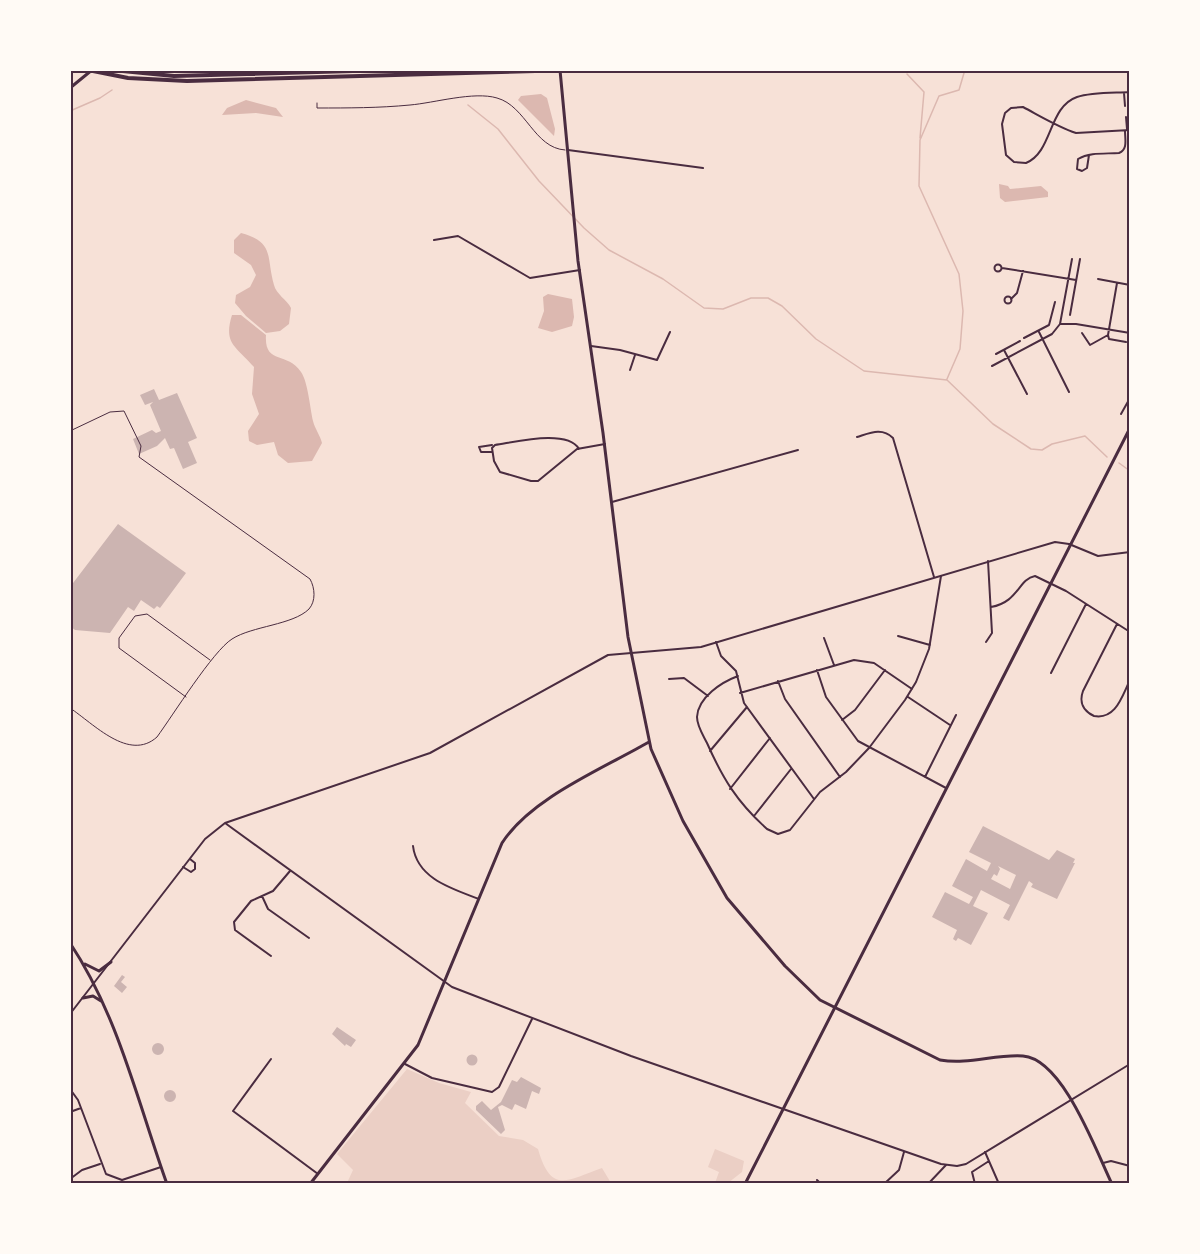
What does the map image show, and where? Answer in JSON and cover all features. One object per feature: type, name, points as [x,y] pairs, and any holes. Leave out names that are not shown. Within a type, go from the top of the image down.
[{"type":"highway","points":[[90,70],[136,78],[180,81],[572,70]]},
{"type":"highway","points":[[112,70],[174,76],[389,70]]},
{"type":"main road","points":[[71,87],[90,70]]},
{"type":"main road","points":[[560,70],[580,270],[630,651],[648,742],[683,821],[727,898],[807,988],[833,1008],[940,1060],[959,1062],[1022,1056],[1036,1059],[1049,1067],[1071,1101],[1112,1184]]},
{"type":"main road","points":[[745,1184],[1130,428]]},
{"type":"main road","points":[[310,1184],[418,1045],[502,843],[522,817],[648,742]]},
{"type":"main road","points":[[70,943],[102,1002],[167,1184]]},
{"type":"main road","points":[[82,962],[96,971],[111,962]]},
{"type":"main road","points":[[83,998],[93,996],[102,1002]]},
{"type":"street","points":[[1127,130],[1076,133],[1054,123],[1023,107],[1008,111],[1002,124],[1006,155],[1018,163],[1032,160],[1054,123],[1064,105],[1076,97],[1130,92]]},
{"type":"street","points":[[1124,93],[1125,106]]},
{"type":"street","points":[[1089,155],[1088,168],[1082,171],[1077,169],[1078,159],[1089,155],[1122,152],[1127,130],[1126,117]]},
{"type":"street","points":[[568,150],[703,168]]},
{"type":"street","points":[[434,240],[458,236],[530,278],[580,270]]},
{"type":"street","points":[[1070,315],[1080,258]]},
{"type":"street","points":[[992,366],[1007,356],[1043,339],[1054,332],[1060,324],[1072,259]]},
{"type":"street","points":[[1002,268],[1076,280]]},
{"type":"street","points":[[1011,299],[1019,289],[1023,271]]},
{"type":"street","points":[[1098,279],[1130,285]]},
{"type":"street","points":[[1117,283],[1108,335],[1109,339],[1126,342]]},
{"type":"street","points":[[1024,339],[1039,332],[1052,321],[1055,302]]},
{"type":"street","points":[[1060,324],[1076,324],[1130,333]]},
{"type":"street","points":[[591,346],[657,360],[670,332]]},
{"type":"street","points":[[1039,332],[1069,392]]},
{"type":"street","points":[[1082,333],[1090,345],[1108,335]]},
{"type":"street","points":[[996,354],[1020,341]]},
{"type":"street","points":[[1004,350],[1027,394]]},
{"type":"street","points":[[630,370],[635,355]]},
{"type":"street","points":[[1121,414],[1130,398]]},
{"type":"street","points":[[857,437],[877,431],[888,434],[898,451],[934,577]]},
{"type":"street","points":[[492,452],[481,452],[479,447],[563,437],[574,442],[579,449]]},
{"type":"street","points":[[493,445],[495,465],[502,473],[534,481],[544,477],[579,449],[604,444]]},
{"type":"street","points":[[612,502],[798,450]]},
{"type":"street","points":[[70,1014],[211,832],[225,823],[430,753],[606,656],[630,651],[689,649],[1055,542],[1069,544],[1098,555],[1130,552]]},
{"type":"street","points":[[986,642],[992,633],[988,561]]},
{"type":"street","points":[[738,676],[723,682],[708,696],[699,709],[698,717],[710,751],[730,789],[754,817],[771,832],[785,833],[793,827],[814,799],[840,777],[868,748],[912,689],[930,645],[942,575]]},
{"type":"street","points":[[991,607],[1009,602],[1030,577],[1050,582],[1130,632]]},
{"type":"street","points":[[1051,673],[1086,604]]},
{"type":"street","points":[[1117,624],[1083,691],[1083,707],[1094,716],[1108,715],[1115,708],[1130,680]]},
{"type":"street","points":[[898,636],[930,645]]},
{"type":"street","points":[[824,638],[834,664]]},
{"type":"street","points":[[716,642],[721,656],[738,676],[740,693],[747,707],[814,799]]},
{"type":"street","points":[[740,693],[834,664],[863,660],[885,669],[912,689]]},
{"type":"street","points":[[842,720],[855,710],[885,669]]},
{"type":"street","points":[[816,670],[826,697],[855,739],[946,788]]},
{"type":"street","points":[[669,679],[684,678],[708,696]]},
{"type":"street","points":[[778,681],[785,699],[840,777]]},
{"type":"street","points":[[907,697],[950,725]]},
{"type":"street","points":[[710,751],[747,707]]},
{"type":"street","points":[[924,777],[956,715]]},
{"type":"street","points":[[730,789],[770,738]]},
{"type":"street","points":[[754,817],[791,769]]},
{"type":"street","points":[[225,823],[444,983],[532,1019],[782,1110],[946,1165],[962,1166],[1130,1065]]},
{"type":"street","points":[[413,846],[414,855],[426,872],[442,885],[479,899]]},
{"type":"street","points":[[183,867],[191,872],[195,869],[195,863],[190,859]]},
{"type":"street","points":[[271,956],[236,930],[234,925],[251,901],[273,891],[290,871]]},
{"type":"street","points":[[262,896],[268,909],[309,938]]},
{"type":"street","points":[[405,1064],[440,1080],[493,1092],[500,1087],[532,1019]]},
{"type":"street","points":[[271,1059],[233,1111],[318,1174]]},
{"type":"street","points":[[70,1089],[81,1108],[100,1164],[111,1178],[130,1178],[161,1167]]},
{"type":"street","points":[[70,1112],[81,1108]]},
{"type":"street","points":[[884,1184],[898,1170],[904,1152]]},
{"type":"street","points":[[985,1152],[999,1184]]},
{"type":"street","points":[[1102,1163],[1111,1161],[1130,1166]]},
{"type":"street","points":[[975,1184],[972,1172],[988,1162]]},
{"type":"street","points":[[70,1179],[82,1170],[100,1164]]},
{"type":"street","points":[[928,1184],[946,1165]]},
{"type":"street","points":[[125,1184],[130,1178]]},
{"type":"street","points":[[817,1180],[821,1184]]},
{"type":"lane","points":[[317,103],[317,108],[392,107],[478,97],[496,98],[514,108],[549,146],[568,150]]},
{"type":"lane","points":[[70,431],[110,412],[124,411],[141,446],[139,457],[312,583],[313,602],[306,611],[226,643],[157,737],[137,746],[119,742],[70,708]]},
{"type":"lane","points":[[186,697],[119,648],[117,641],[133,618],[140,614],[150,616],[212,662]]},
{"type":"shaded area","points":[[541,94],[547,98],[555,129],[554,136],[518,100],[521,96]]},
{"type":"shaded area","points":[[246,100],[276,108],[283,117],[256,113],[222,115],[227,108]]},
{"type":"shaded area","points":[[999,184],[1008,186],[1010,189],[1041,186],[1048,192],[1048,197],[1005,202],[1000,198]]},
{"type":"shaded area","points":[[241,233],[252,237],[264,246],[275,288],[291,308],[289,324],[280,331],[266,333],[235,303],[236,295],[250,287],[256,275],[251,265],[234,253],[234,240]]},
{"type":"shaded area","points":[[548,294],[572,299],[574,317],[572,326],[552,332],[538,328],[544,311],[543,297]]},
{"type":"shaded area","points":[[232,315],[241,315],[266,335],[269,350],[301,372],[307,388],[313,421],[322,443],[312,461],[288,463],[278,455],[274,442],[257,445],[249,441],[248,431],[259,414],[252,394],[254,367],[230,339]]},
{"type":"shaded area","points":[[407,1069],[439,1083],[471,1092],[465,1103],[499,1136],[523,1140],[538,1149],[548,1173],[554,1178],[569,1180],[602,1168],[611,1183],[347,1183],[353,1170],[337,1154]]},
{"type":"shaded area","points":[[715,1149],[744,1161],[742,1172],[728,1183],[715,1183],[719,1172],[708,1167]]},
{"type":"building","points":[[154,389],[159,400],[177,393],[197,438],[188,442],[197,463],[183,469],[174,448],[170,449],[165,438],[157,446],[139,454],[133,439],[152,430],[156,433],[161,431],[150,405],[153,402],[145,405],[140,395]]},
{"type":"building","points":[[118,524],[186,573],[160,608],[157,606],[154,609],[141,600],[134,611],[128,607],[110,633],[75,630],[70,626],[70,587]]},
{"type":"building","points":[[983,826],[1049,860],[1057,850],[1075,859],[1073,863],[1075,863],[1057,899],[1031,887],[1033,884],[1029,881],[1009,921],[1003,918],[1010,905],[981,890],[973,906],[988,913],[971,945],[958,938],[956,941],[953,939],[957,930],[932,917],[945,892],[969,904],[973,897],[952,886],[966,859],[987,871],[991,863],[969,852]],"holes":[[[998,866],[1016,875],[1010,889],[991,879],[994,874],[997,876],[1000,869]]]},
{"type":"building","points":[[122,975],[125,977],[121,982],[127,987],[122,993],[114,986]]},
{"type":"building","points":[[337,1027],[356,1040],[351,1047],[346,1044],[345,1046],[332,1034]]},
{"type":"building","points":[[158,1043],[164,1049],[158,1055],[152,1049]]},
{"type":"building","points":[[472,1055],[476,1056],[476,1064],[472,1065],[468,1064],[467,1060],[468,1056]]},
{"type":"building","points":[[521,1077],[541,1088],[539,1094],[532,1091],[526,1109],[515,1104],[512,1110],[502,1105],[498,1107],[505,1130],[501,1134],[476,1110],[476,1106],[482,1101],[491,1110],[501,1102],[512,1080],[517,1082]]},
{"type":"building","points":[[172,1090],[176,1096],[172,1102],[168,1102],[164,1094]]},
{"type":"waterway","points":[[947,379],[960,349],[963,311],[959,274],[919,186],[920,140],[939,96],[959,90],[964,73]]},
{"type":"waterway","points":[[907,74],[924,92],[920,138]]},
{"type":"waterway","points":[[70,111],[112,90]]},
{"type":"waterway","points":[[468,105],[498,129],[539,181],[584,228],[609,250],[663,279],[704,308],[723,309],[751,298],[768,298],[782,306],[816,339],[864,371],[947,380],[993,424],[1031,449],[1042,450],[1052,444],[1085,436],[1107,457]]},
{"type":"waterway","points":[[1119,463],[1130,471]]}]
